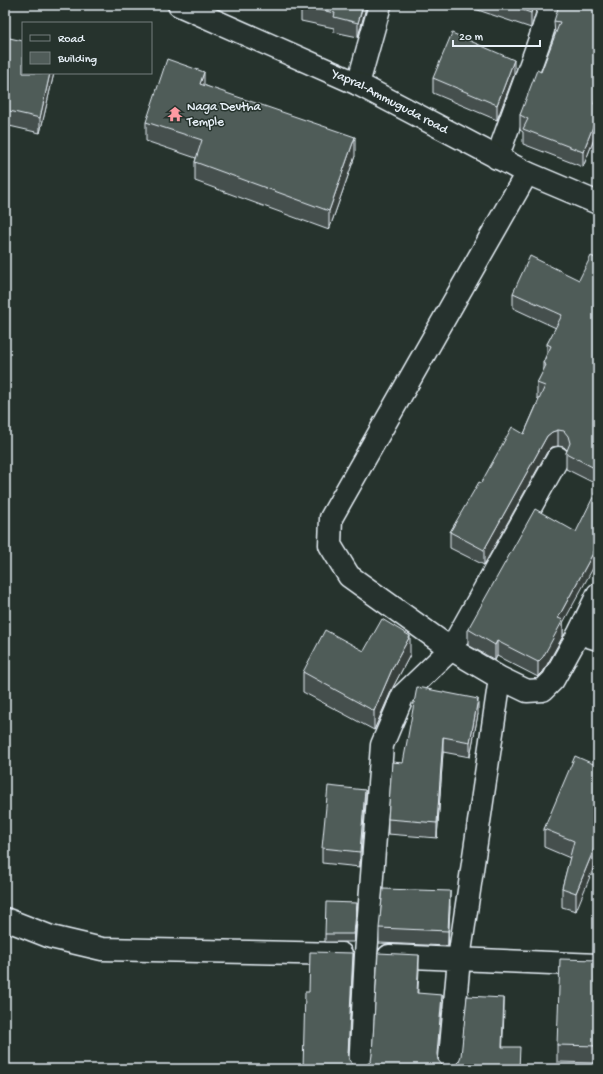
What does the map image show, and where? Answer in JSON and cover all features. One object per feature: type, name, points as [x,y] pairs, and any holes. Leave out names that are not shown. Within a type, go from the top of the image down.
[{"type":"street","name":"Yapral-Ammuguda road","points":[[180,5],[358,84],[527,173],[598,202]]},
{"type":"street","points":[[358,84],[380,5]]},
{"type":"street","points":[[497,158],[540,40],[551,5]]},
{"type":"street","points":[[527,173],[330,518],[330,545],[349,576],[451,649],[500,678],[528,691],[543,690],[589,636],[598,594]]},
{"type":"street","points":[[360,1069],[366,955],[382,745],[403,695],[451,649],[558,458]]},
{"type":"street","points":[[449,1069],[458,959],[500,678]]},
{"type":"street","points":[[5,919],[52,937],[102,949],[366,955],[598,965]]},
{"type":"building","points":[[301,5],[363,5],[358,23],[334,17],[335,13]]},
{"type":"building","points":[[508,5],[533,5],[531,13]]},
{"type":"building","points":[[559,5],[598,5],[598,93],[594,104],[598,105],[598,114],[583,152],[523,129],[528,119],[520,115],[537,70],[541,72],[560,22],[554,21]]},
{"type":"building","points":[[452,33],[514,60],[497,105],[433,78]]},
{"type":"building","points":[[5,37],[22,41],[22,74],[50,74],[40,118],[5,110]]},
{"type":"building","points":[[167,59],[204,72],[200,84],[355,137],[329,211],[195,162],[202,140],[146,122]]},
{"type":"building","points":[[530,256],[579,280],[591,256],[598,259],[598,356],[593,366],[598,369],[598,470],[566,453],[570,443],[568,436],[564,431],[558,430],[552,432],[547,436],[484,550],[450,532],[479,482],[481,483],[512,427],[524,434],[545,386],[537,383],[546,365],[543,363],[551,346],[547,344],[562,315],[513,293]]},
{"type":"building","points":[[598,487],[598,544],[558,618],[563,620],[543,657],[538,662],[497,641],[495,645],[468,629],[535,509],[576,532]]},
{"type":"building","points":[[382,619],[410,636],[393,667],[374,711],[303,672],[325,630],[364,651]]},
{"type":"building","points":[[417,687],[478,699],[470,742],[443,737],[437,823],[388,819],[392,762],[403,763]]},
{"type":"building","points":[[575,756],[598,766],[598,839],[576,893],[562,888],[574,841],[544,829]]},
{"type":"building","points":[[328,786],[365,790],[360,852],[322,848]]},
{"type":"building","points":[[383,889],[450,891],[448,931],[379,928]]},
{"type":"building","points":[[326,902],[357,903],[354,934],[325,934]]},
{"type":"building","points":[[310,952],[353,953],[348,1054],[349,1060],[353,1065],[359,1067],[366,1065],[371,1061],[378,953],[419,955],[417,993],[442,995],[437,1054],[438,1060],[442,1065],[447,1067],[455,1065],[461,1056],[467,996],[504,998],[502,1047],[520,1047],[519,1069],[303,1069],[305,992],[309,992]]},
{"type":"building","points":[[560,959],[598,960],[598,1046],[557,1045]]},
{"type":"place","name":"Naga Devtha Temple","points":[[175,114]]}]
